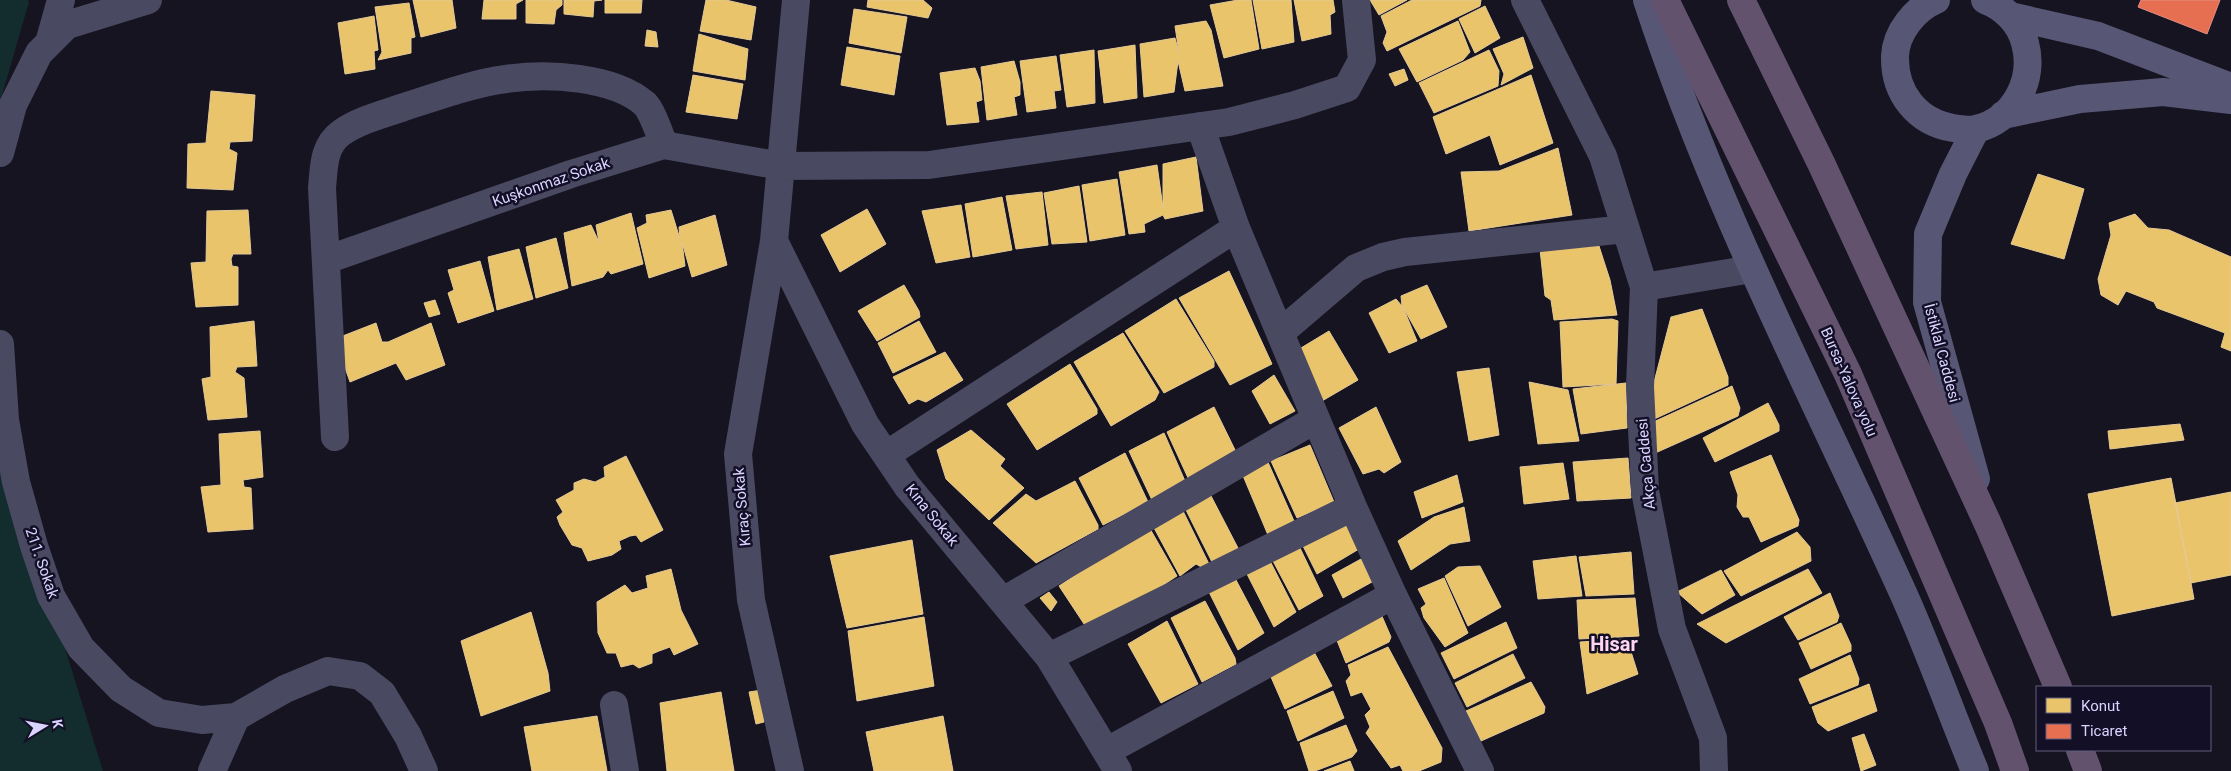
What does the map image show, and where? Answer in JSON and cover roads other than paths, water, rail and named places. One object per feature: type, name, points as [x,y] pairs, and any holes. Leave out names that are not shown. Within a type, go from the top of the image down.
[{"type":"highway","name":"Bursa-Yalova yolu","points":[[1665,0],[1848,374],[1998,723],[2015,771]]},
{"type":"highway","points":[[1740,0],[1821,163],[1988,524],[2058,686]]},
{"type":"highway","points":[[2080,751],[2088,771]]},
{"type":"main road","points":[[1647,0],[1670,71],[1752,269],[1905,598],[1975,771]]},
{"type":"main road","points":[[1936,0],[1913,16],[1901,33],[1895,54],[1896,77],[1904,98],[1919,115],[1939,126],[1961,130],[1976,129],[2003,115],[2080,99],[2163,92],[2231,100]]},
{"type":"main road","points":[[1995,5],[2022,34],[2028,55],[2027,78],[2018,99],[2003,115]]},
{"type":"main road","points":[[1995,5],[2098,36],[2231,87]]},
{"type":"main road","name":"İstiklal Caddesi","points":[[1976,129],[1953,174],[1928,234],[1927,302],[1988,524]]},
{"type":"street","points":[[48,44],[61,0]]},
{"type":"street","points":[[0,153],[13,104],[40,53],[67,24],[148,0]]},
{"type":"street","name":"Kıraç Sokak","points":[[790,771],[751,600],[738,454],[774,241],[796,0]]},
{"type":"street","name":"Kuşkonmaz Sokak","points":[[326,260],[571,174],[664,145],[781,166],[930,165],[1228,122],[1295,105],[1347,88],[1362,60],[1356,0]]},
{"type":"street","name":"Akça Caddesi","points":[[1525,0],[1603,156],[1644,287],[1640,387],[1645,491],[1672,629],[1713,738],[1714,771]]},
{"type":"street","points":[[335,437],[322,188],[326,152],[340,133],[371,118],[415,103],[506,78],[539,77],[582,79],[624,89],[646,106],[664,145]]},
{"type":"street","points":[[1200,126],[1236,228],[1353,507],[1393,595],[1480,771]]},
{"type":"street","points":[[886,455],[1236,228]]},
{"type":"street","points":[[1280,333],[1356,268],[1384,257],[1405,252],[1626,229]]},
{"type":"street","name":"Kına Sokak","points":[[774,241],[864,424],[907,486],[1049,657],[1112,761]]},
{"type":"street","points":[[1644,287],[1752,269]]},
{"type":"street","name":"211. Sokak","points":[[0,344],[5,420],[16,482],[34,546],[51,596],[81,648],[121,689],[160,713],[202,720],[236,717],[285,689],[328,671],[360,676],[382,693],[408,736],[424,771]]},
{"type":"street","points":[[1003,601],[1316,419]]},
{"type":"street","points":[[1049,657],[1353,507]]},
{"type":"street","points":[[1112,761],[1393,595]]},
{"type":"street","points":[[614,705],[625,771]]},
{"type":"street","points":[[212,771],[236,717]]},
{"type":"district","name":"Hisar","points":[[1614,644]]}]
